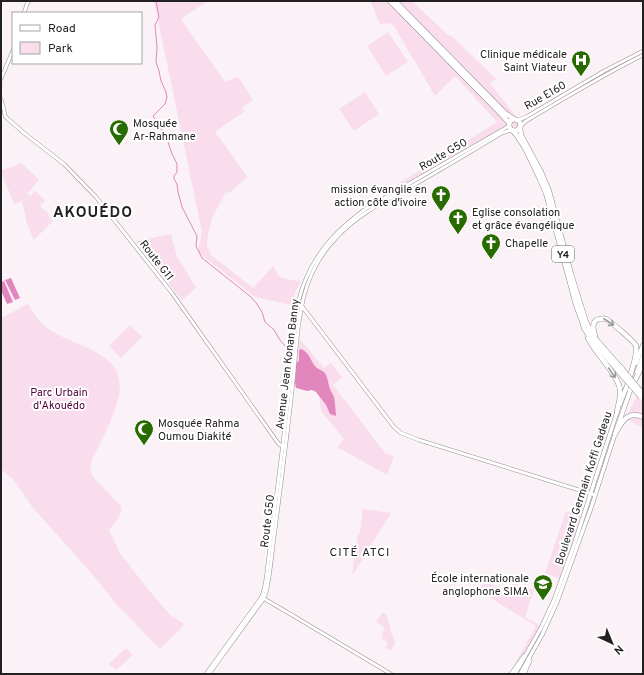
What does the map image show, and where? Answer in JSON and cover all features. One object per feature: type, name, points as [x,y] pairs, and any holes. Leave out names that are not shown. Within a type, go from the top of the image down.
[{"type":"highway","name":"Y4","points":[[390,1],[504,117],[518,136],[540,177],[546,193],[576,305],[584,328],[596,345],[621,371]]},
{"type":"highway","points":[[395,1],[505,113],[516,119],[520,123],[521,127],[517,130],[511,127],[510,121],[516,119]]},
{"type":"highway","name":"Y4","points":[[521,127],[521,135],[539,167],[549,191],[584,318],[599,343],[642,396]]},
{"type":"highway","points":[[599,343],[593,325],[595,321],[602,318],[608,320],[635,344],[636,356],[629,380]]},
{"type":"highway","points":[[584,328],[595,351],[610,370],[619,386],[620,394],[617,412]]},
{"type":"highway","points":[[627,393],[643,364]]},
{"type":"highway","points":[[615,434],[622,421],[629,416],[637,415],[643,417]]},
{"type":"main road","points":[[627,393],[629,380],[643,345]]},
{"type":"main road","name":"Boulevard Germain Koffi Gadeau","points":[[593,494],[617,412],[643,356]]},
{"type":"main road","name":"Boulevard Germain Koffi Gadeau","points":[[515,674],[545,630],[557,602],[593,494],[615,434],[627,393]]},
{"type":"main road","name":"Boulevard Germain Koffi Gadeau","points":[[520,674],[534,647]]},
{"type":"main road","points":[[511,674],[519,662],[534,647]]},
{"type":"main road","points":[[524,674],[534,647]]},
{"type":"street","points":[[24,12],[29,1]]},
{"type":"street","name":"Rue E160","points":[[516,119],[530,115],[604,71],[643,51]]},
{"type":"street","points":[[1,79],[12,52]]},
{"type":"street","name":"Rue E160","points":[[521,127],[526,121],[575,92],[643,55]]},
{"type":"street","name":"Route G11","points":[[1,99],[5,116],[24,134],[64,164],[96,197],[172,293],[278,443],[284,446]]},
{"type":"street","name":"Route G50","points":[[386,199],[511,127]]},
{"type":"street","name":"Avenue Jean Konan Banny","points":[[284,446],[294,355],[295,319],[305,281],[310,269],[333,236],[367,208],[386,199]]},
{"type":"street","points":[[300,304],[367,393],[397,430],[419,440],[593,494]]},
{"type":"street","name":"Avenue Jean Konan Banny","points":[[284,446],[296,362],[294,355]]},
{"type":"street","name":"Route G50","points":[[262,598],[284,446]]},
{"type":"street","points":[[206,674],[262,598]]},
{"type":"street","points":[[209,674],[262,598]]},
{"type":"street","points":[[262,598],[391,674]]},
{"type":"green space","points":[[154,1],[206,2],[181,19],[225,82],[238,77],[253,100],[242,108],[245,111],[215,132],[248,177],[229,193],[226,192],[212,218],[207,246],[211,255],[253,288],[274,265],[275,270],[280,277],[301,281],[291,305],[255,297],[198,252],[202,232]]},
{"type":"green space","points":[[370,1],[412,1],[448,35],[454,38],[496,79],[490,83],[518,119],[519,123],[517,128],[513,129],[510,123],[388,193],[387,191],[497,122],[455,76],[435,96],[394,26],[388,23],[380,24]]},
{"type":"green space","points":[[388,32],[408,62],[386,76],[367,46]]},
{"type":"green space","points":[[365,92],[379,114],[354,131],[339,109]]},
{"type":"green space","points":[[21,163],[39,180],[27,194],[31,196],[35,191],[45,200],[40,206],[49,214],[48,216],[53,221],[34,240],[27,224],[22,201],[14,204],[1,171]]},
{"type":"green space","points":[[171,234],[177,256],[196,288],[182,300],[137,244],[137,241]]},
{"type":"green space","name":"Parc Urbain d'Akouédo","points":[[28,304],[36,317],[47,328],[100,354],[110,362],[117,372],[120,386],[115,411],[90,466],[94,478],[121,506],[120,516],[109,530],[120,553],[171,616],[183,623],[183,626],[160,649],[116,604],[94,576],[33,508],[13,479],[1,469],[1,318]]},
{"type":"green space","points":[[130,325],[142,337],[121,358],[109,346]]},
{"type":"green space","points":[[300,339],[324,368],[331,363],[342,377],[333,385],[386,454],[394,456],[387,475],[337,447],[344,439],[321,411],[319,396],[330,413],[336,416],[334,398],[324,372],[317,368],[307,352],[299,350],[299,360],[296,364]]},
{"type":"green space","points":[[643,382],[643,428],[626,419]]},
{"type":"green space","points":[[363,509],[391,513],[354,573],[352,573],[358,533],[360,533]]},
{"type":"green space","points":[[566,511],[582,516],[560,579],[545,573]]},
{"type":"green space","points":[[484,582],[510,591],[513,583],[534,590],[525,617],[541,626],[514,674],[509,674],[536,626],[479,591]]},
{"type":"green space","points":[[383,612],[386,614],[395,643],[391,651],[385,648],[388,642],[381,638],[385,628],[376,622]]},
{"type":"green space","points":[[126,648],[133,655],[116,670],[109,664]]},
{"type":"shaded area","points":[[11,278],[20,298],[15,300],[5,280]]},
{"type":"shaded area","points":[[4,281],[13,302],[7,304],[1,290],[1,282]]},
{"type":"shaded area","points":[[301,349],[308,354],[316,367],[325,373],[334,397],[336,416],[330,414],[326,405],[316,392],[296,388],[296,364],[299,360],[299,350]]},
{"type":"waterway","points":[[156,1],[159,17],[155,25],[157,47],[156,62],[167,97],[165,104],[153,116],[166,136],[177,164],[177,172],[174,179],[177,184],[182,207],[197,236],[196,246],[202,258],[251,297],[262,312],[265,322],[274,330],[291,353]]},
{"type":"place","name":"Clinique médicale Saint Viateur","points":[[581,77]]},
{"type":"place","name":"Mosquée Ar-Rahmane","points":[[119,146]]},
{"type":"place","name":"mission évangile en action côte d'ivoire","points":[[441,212]]},
{"type":"place","name":"Eglise consolation et grâce évangélique","points":[[458,235]]},
{"type":"place","name":"Chapelle","points":[[491,260]]},
{"type":"place","name":"Mosquée Rahma Oumou Diakité","points":[[144,446]]},
{"type":"place","name":"École internationale anglophone SIMA","points":[[543,601]]},
{"type":"district","name":"AKOUÉDO","points":[[93,212]]},
{"type":"district","name":"CITÉ ATCI","points":[[360,552]]}]
